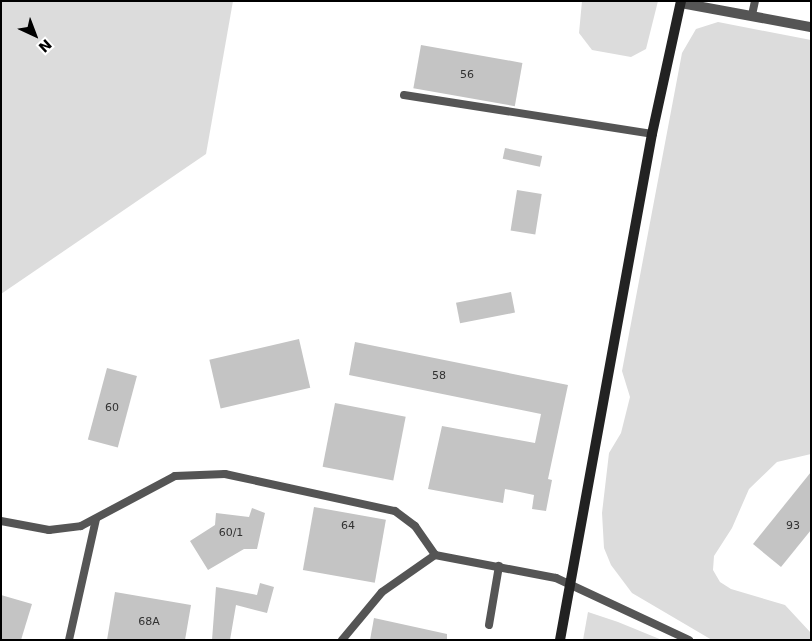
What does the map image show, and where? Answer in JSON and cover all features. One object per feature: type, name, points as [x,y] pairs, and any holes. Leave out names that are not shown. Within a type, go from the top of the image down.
[{"type":"main road","points":[[560,640],[572,584],[652,134],[681,2]]},
{"type":"street","points":[[681,2],[811,27]]},
{"type":"lane","points":[[752,15],[755,1]]},
{"type":"lane","points":[[404,95],[652,134]]},
{"type":"lane","points":[[1,521],[49,530],[96,519],[175,476],[208,472],[395,511],[415,526],[435,555]]},
{"type":"lane","points":[[69,640],[96,519]]},
{"type":"lane","points":[[342,640],[382,592],[435,555],[499,566],[572,584],[689,640]]},
{"type":"lane","points":[[489,625],[499,566]]},
{"type":"shaded area","points":[[1,1],[233,1],[206,154],[1,294]]},
{"type":"shaded area","points":[[582,1],[658,1],[646,49],[631,57],[592,50],[579,33]]},
{"type":"shaded area","points":[[718,22],[811,40],[811,454],[777,462],[749,489],[732,528],[714,556],[713,570],[720,582],[731,589],[785,605],[811,633],[811,640],[712,640],[632,593],[611,565],[604,548],[602,513],[609,453],[621,433],[630,397],[622,371],[682,53],[696,29]]},
{"type":"shaded area","points":[[588,612],[618,622],[662,640],[583,640]]},
{"type":"building","points":[[421,45],[522,63],[515,106],[413,88]]},
{"type":"building","points":[[505,148],[542,156],[540,167],[503,159]]},
{"type":"building","points":[[517,190],[542,194],[535,234],[511,230]]},
{"type":"building","points":[[511,292],[515,313],[460,323],[456,303]]},
{"type":"building","points":[[299,339],[310,388],[221,408],[209,360]]},
{"type":"building","points":[[355,342],[568,385],[548,479],[552,480],[546,511],[532,509],[534,495],[505,489],[503,503],[428,489],[442,426],[535,443],[541,414],[349,375]]},
{"type":"building","points":[[107,368],[137,376],[118,448],[88,439]]},
{"type":"building","points":[[335,403],[406,417],[393,481],[323,467]]},
{"type":"building","points":[[811,472],[811,530],[781,567],[753,544]]},
{"type":"building","points":[[314,507],[386,520],[375,583],[303,570]]},
{"type":"building","points":[[252,508],[265,513],[257,549],[244,549],[208,570],[190,541],[215,525],[216,513],[249,517]]},
{"type":"building","points":[[260,583],[274,587],[267,613],[236,605],[230,640],[212,640],[216,587],[257,595]]},
{"type":"building","points":[[115,592],[191,605],[185,640],[107,640]]},
{"type":"building","points":[[1,595],[32,604],[21,640],[1,640]]},
{"type":"building","points":[[374,618],[447,634],[447,640],[370,640]]}]
